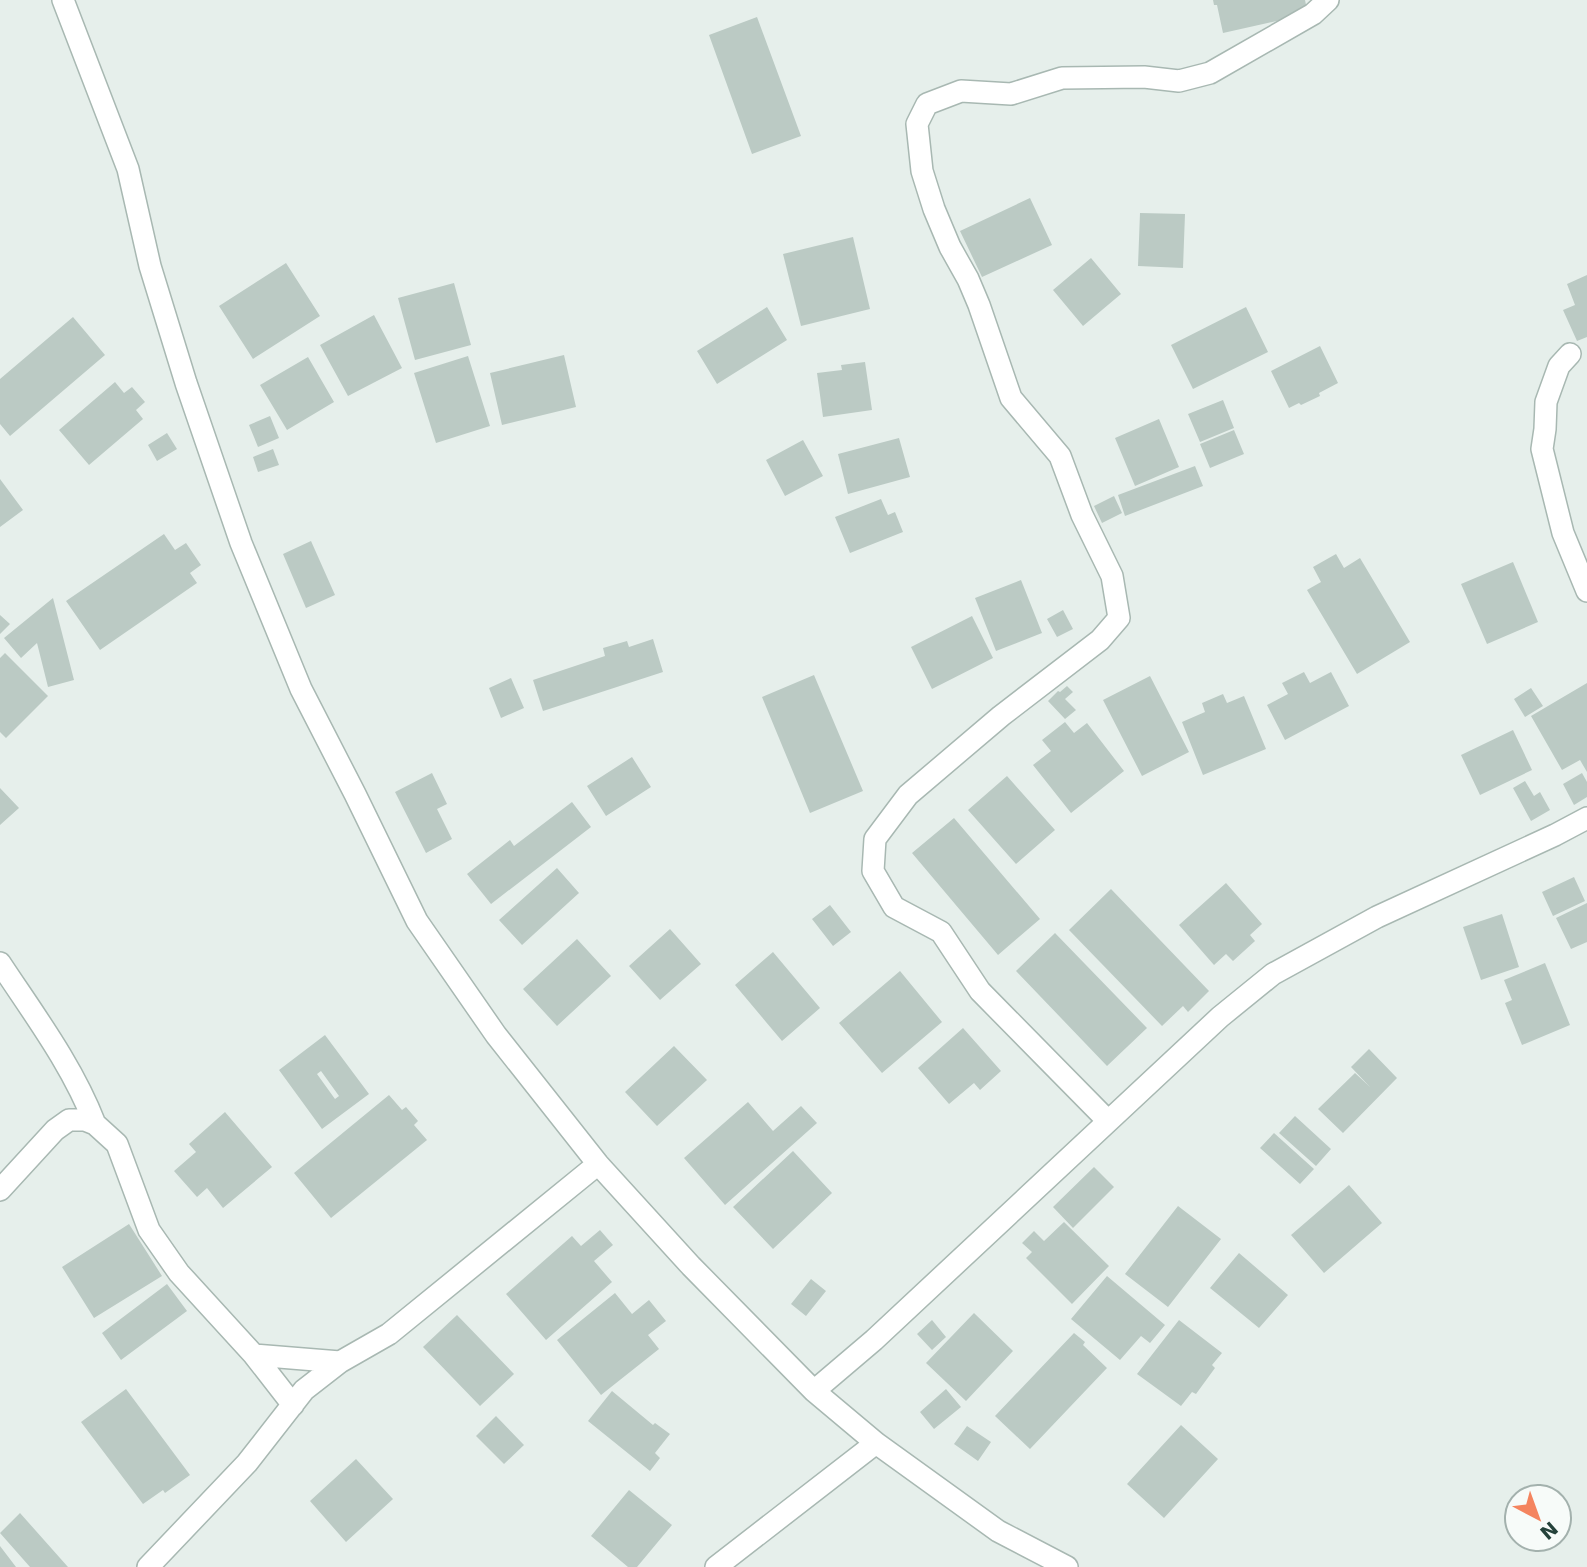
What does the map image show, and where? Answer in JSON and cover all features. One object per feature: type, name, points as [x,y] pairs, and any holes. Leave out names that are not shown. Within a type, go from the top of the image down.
[{"type":"street","points":[[64,0],[128,169],[150,266],[186,383],[241,543],[301,689],[417,921],[496,1035],[598,1164],[691,1266],[814,1391],[876,1443],[998,1531],[1067,1567]]},
{"type":"street","points":[[1108,1121],[980,991],[941,932],[894,907],[873,871],[875,839],[908,795],[1001,716],[1100,640],[1119,618],[1112,576],[1082,515],[1060,456],[1011,398],[979,305],[934,209],[922,172],[916,124],[927,104],[961,90],[1011,94],[1062,78],[1144,77],[1179,82],[1210,73],[1313,14],[1328,0]]},
{"type":"street","points":[[1570,354],[1559,366],[1546,402],[1542,449],[1563,533],[1587,591]]},
{"type":"street","points":[[814,1391],[874,1340],[1220,1017],[1273,974],[1377,917],[1587,818]]},
{"type":"street","points":[[0,963],[68,1065],[95,1124]]},
{"type":"street","points":[[0,1190],[55,1129],[69,1120],[85,1120],[95,1124],[117,1144],[149,1230],[178,1273],[254,1355],[293,1405]]},
{"type":"street","points":[[148,1567],[247,1463],[304,1390],[340,1362],[389,1334],[598,1164]]},
{"type":"street","points":[[254,1355],[340,1362]]},
{"type":"street","points":[[716,1567],[876,1443]]},
{"type":"building","points":[[1213,0],[1305,0],[1308,14],[1223,33],[1217,5],[1214,5]]},
{"type":"building","points":[[757,17],[801,136],[752,154],[709,35]]},
{"type":"building","points":[[1030,198],[1052,245],[982,277],[960,231]]},
{"type":"building","points":[[1140,213],[1185,214],[1183,268],[1138,266]]},
{"type":"building","points":[[853,237],[870,309],[801,326],[783,254]]},
{"type":"building","points":[[1091,258],[1121,294],[1083,326],[1053,290]]},
{"type":"building","points":[[286,263],[320,316],[253,359],[219,306]]},
{"type":"building","points":[[1587,275],[1587,337],[1577,341],[1563,310],[1575,305],[1567,284]]},
{"type":"building","points":[[454,283],[471,345],[415,360],[398,298]]},
{"type":"building","points":[[767,307],[787,340],[717,384],[697,351]]},
{"type":"building","points":[[1246,307],[1268,352],[1193,389],[1171,345]]},
{"type":"building","points":[[374,315],[402,368],[348,396],[320,345]]},
{"type":"building","points":[[73,317],[105,355],[10,436],[0,424],[0,379]]},
{"type":"building","points":[[1320,346],[1338,383],[1319,393],[1320,396],[1289,408],[1271,371]]},
{"type":"building","points":[[564,355],[576,407],[502,425],[490,373]]},
{"type":"building","points":[[468,356],[490,426],[436,443],[414,373]]},
{"type":"building","points":[[308,357],[334,402],[287,430],[260,385]]},
{"type":"building","points":[[865,362],[872,410],[823,417],[817,373],[842,370],[841,365]]},
{"type":"building","points":[[115,382],[124,393],[132,387],[145,402],[136,410],[143,419],[89,465],[59,430]]},
{"type":"building","points":[[1223,400],[1234,428],[1200,442],[1188,414]]},
{"type":"building","points":[[270,416],[279,438],[258,447],[249,425]]},
{"type":"building","points":[[1159,419],[1179,467],[1135,486],[1115,438]]},
{"type":"building","points":[[1234,430],[1244,454],[1210,468],[1200,444]]},
{"type":"building","points":[[167,433],[177,449],[157,461],[148,445]]},
{"type":"building","points":[[899,438],[910,477],[848,494],[838,454]]},
{"type":"building","points":[[803,440],[823,476],[785,496],[766,460]]},
{"type":"building","points":[[273,449],[279,465],[258,472],[253,457]]},
{"type":"building","points":[[1195,466],[1203,486],[1125,516],[1118,495]]},
{"type":"building","points":[[0,479],[23,510],[0,527]]},
{"type":"building","points":[[1114,496],[1122,513],[1102,523],[1094,506]]},
{"type":"building","points":[[881,499],[888,515],[895,512],[903,532],[850,553],[835,517]]},
{"type":"building","points":[[164,534],[175,550],[186,543],[201,565],[190,573],[197,583],[100,650],[66,601]]},
{"type":"building","points":[[311,541],[335,595],[306,608],[283,554]]},
{"type":"building","points":[[1336,554],[1344,568],[1360,558],[1410,642],[1357,674],[1307,590],[1321,582],[1313,567]]},
{"type":"building","points":[[1513,562],[1538,622],[1487,644],[1461,584]]},
{"type":"building","points":[[1021,580],[1042,633],[996,651],[975,598]]},
{"type":"building","points":[[53,598],[74,680],[48,687],[37,643],[21,658],[4,638]]},
{"type":"building","points":[[1063,610],[1073,629],[1057,637],[1047,619]]},
{"type":"building","points":[[0,615],[10,624],[0,634]]},
{"type":"building","points":[[972,616],[993,658],[932,689],[911,647]]},
{"type":"building","points":[[653,639],[663,672],[543,711],[533,680],[605,656],[603,648],[627,641],[629,647]]},
{"type":"building","points":[[5,653],[48,696],[6,738],[0,732],[0,658]]},
{"type":"building","points":[[1304,672],[1310,683],[1331,672],[1349,706],[1285,740],[1267,705],[1288,694],[1282,683]]},
{"type":"building","points":[[814,675],[863,791],[810,813],[762,697]]},
{"type":"building","points":[[1150,676],[1189,752],[1142,776],[1103,700]]},
{"type":"building","points":[[511,678],[524,708],[501,718],[489,688]]},
{"type":"building","points":[[1587,683],[1587,772],[1580,760],[1562,770],[1531,716]]},
{"type":"building","points":[[1067,686],[1073,692],[1065,699],[1076,710],[1065,719],[1048,701]]},
{"type":"building","points":[[1531,688],[1543,706],[1525,717],[1514,699]]},
{"type":"building","points":[[1223,694],[1227,703],[1244,696],[1266,749],[1203,775],[1182,722],[1205,712],[1202,703]]},
{"type":"building","points":[[1065,722],[1074,733],[1087,723],[1124,771],[1071,813],[1033,765],[1051,751],[1042,740]]},
{"type":"building","points":[[1513,730],[1532,770],[1480,795],[1461,755]]},
{"type":"building","points":[[632,757],[651,787],[606,816],[587,786]]},
{"type":"building","points":[[432,773],[447,804],[437,809],[452,839],[426,853],[395,792]]},
{"type":"building","points":[[1582,773],[1587,782],[1587,797],[1574,805],[1563,784]]},
{"type":"building","points":[[1007,776],[1055,830],[1016,864],[968,810]]},
{"type":"building","points":[[1525,781],[1534,796],[1540,792],[1550,810],[1531,821],[1513,788]]},
{"type":"building","points":[[0,788],[19,808],[0,825]]},
{"type":"building","points":[[572,802],[591,827],[491,904],[467,874],[510,840],[514,846]]},
{"type":"building","points":[[954,818],[1040,919],[998,955],[912,853]]},
{"type":"building","points":[[557,868],[579,893],[522,945],[499,920]]},
{"type":"building","points":[[1574,877],[1585,901],[1553,916],[1542,892]]},
{"type":"building","points":[[1226,883],[1262,924],[1250,935],[1255,941],[1233,961],[1226,954],[1214,965],[1179,925]]},
{"type":"building","points":[[1111,889],[1209,991],[1188,1012],[1183,1006],[1162,1026],[1069,930]]},
{"type":"building","points":[[1587,903],[1587,942],[1571,949],[1556,918]]},
{"type":"building","points":[[830,905],[851,932],[833,946],[812,919]]},
{"type":"building","points":[[1502,914],[1519,967],[1481,980],[1463,927]]},
{"type":"building","points":[[670,929],[701,964],[660,1000],[629,966]]},
{"type":"building","points":[[1055,933],[1147,1028],[1107,1066],[1016,971]]},
{"type":"building","points":[[577,939],[611,976],[557,1026],[523,989]]},
{"type":"building","points":[[773,952],[820,1008],[782,1041],[735,985]]},
{"type":"building","points":[[1545,963],[1570,1025],[1522,1045],[1505,1003],[1512,1000],[1504,980]]},
{"type":"building","points":[[900,971],[942,1022],[882,1073],[839,1023]]},
{"type":"building","points":[[963,1028],[1001,1071],[980,1090],[974,1083],[949,1104],[918,1068]]},
{"type":"building","points":[[325,1035],[369,1094],[322,1129],[279,1070]],"holes":[[[321,1071],[339,1096],[335,1099],[317,1074]]]},
{"type":"building","points":[[674,1046],[707,1080],[657,1126],[625,1092]]},
{"type":"building","points":[[1369,1049],[1397,1078],[1343,1133],[1318,1109],[1355,1073],[1370,1087],[1351,1067]]},
{"type":"building","points":[[389,1095],[402,1110],[406,1107],[418,1121],[414,1125],[427,1140],[331,1218],[294,1173]]},
{"type":"building","points":[[748,1102],[773,1131],[801,1106],[817,1123],[725,1205],[684,1158]]},
{"type":"building","points":[[225,1112],[272,1167],[223,1208],[207,1188],[197,1197],[174,1171],[196,1152],[189,1144]]},
{"type":"building","points":[[1295,1116],[1331,1149],[1316,1166],[1279,1133]]},
{"type":"building","points":[[1274,1133],[1314,1169],[1300,1184],[1260,1148]]},
{"type":"building","points":[[793,1151],[832,1193],[773,1249],[733,1207]]},
{"type":"building","points":[[1094,1167],[1114,1187],[1073,1228],[1053,1207]]},
{"type":"building","points":[[1349,1185],[1382,1223],[1324,1273],[1291,1235]]},
{"type":"building","points":[[1178,1206],[1221,1239],[1168,1307],[1125,1274]]},
{"type":"building","points":[[1064,1222],[1109,1266],[1072,1304],[1026,1258],[1032,1252],[1022,1243],[1034,1231],[1044,1241]]},
{"type":"building","points":[[129,1224],[162,1276],[94,1318],[62,1267]]},
{"type":"building","points":[[600,1230],[613,1245],[594,1261],[612,1282],[546,1340],[506,1294],[572,1236],[581,1246]]},
{"type":"building","points":[[1239,1253],[1288,1295],[1259,1328],[1210,1288]]},
{"type":"building","points":[[1107,1276],[1165,1325],[1150,1343],[1141,1336],[1120,1360],[1071,1319]]},
{"type":"building","points":[[811,1279],[826,1291],[806,1316],[791,1304]]},
{"type":"building","points":[[167,1284],[187,1311],[121,1360],[102,1333]]},
{"type":"building","points":[[615,1293],[632,1314],[649,1300],[666,1321],[648,1335],[659,1349],[601,1395],[557,1340]]},
{"type":"building","points":[[974,1313],[1013,1351],[966,1401],[926,1363]]},
{"type":"building","points":[[457,1315],[514,1374],[480,1406],[423,1347]]},
{"type":"building","points":[[932,1320],[946,1337],[932,1350],[917,1334]]},
{"type":"building","points":[[1179,1320],[1222,1353],[1212,1365],[1215,1368],[1196,1394],[1192,1392],[1181,1406],[1137,1374]]},
{"type":"building","points":[[1074,1333],[1107,1368],[1030,1449],[995,1416]]},
{"type":"building","points":[[126,1389],[190,1475],[165,1493],[163,1490],[143,1504],[81,1422]]},
{"type":"building","points":[[946,1389],[961,1407],[934,1429],[920,1412]]},
{"type":"building","points":[[612,1391],[653,1425],[655,1423],[670,1434],[655,1453],[660,1458],[650,1471],[588,1421]]},
{"type":"building","points":[[496,1416],[524,1445],[504,1464],[476,1436]]},
{"type":"building","points":[[1181,1425],[1218,1459],[1164,1518],[1127,1484]]},
{"type":"building","points":[[967,1426],[991,1442],[978,1461],[954,1444]]},
{"type":"building","points":[[356,1459],[393,1499],[346,1542],[310,1501]]},
{"type":"building","points":[[629,1490],[672,1525],[637,1567],[628,1567],[591,1536]]},
{"type":"building","points":[[20,1513],[68,1567],[30,1567],[0,1533]]},
{"type":"building","points":[[0,1546],[16,1567],[0,1567]]}]
